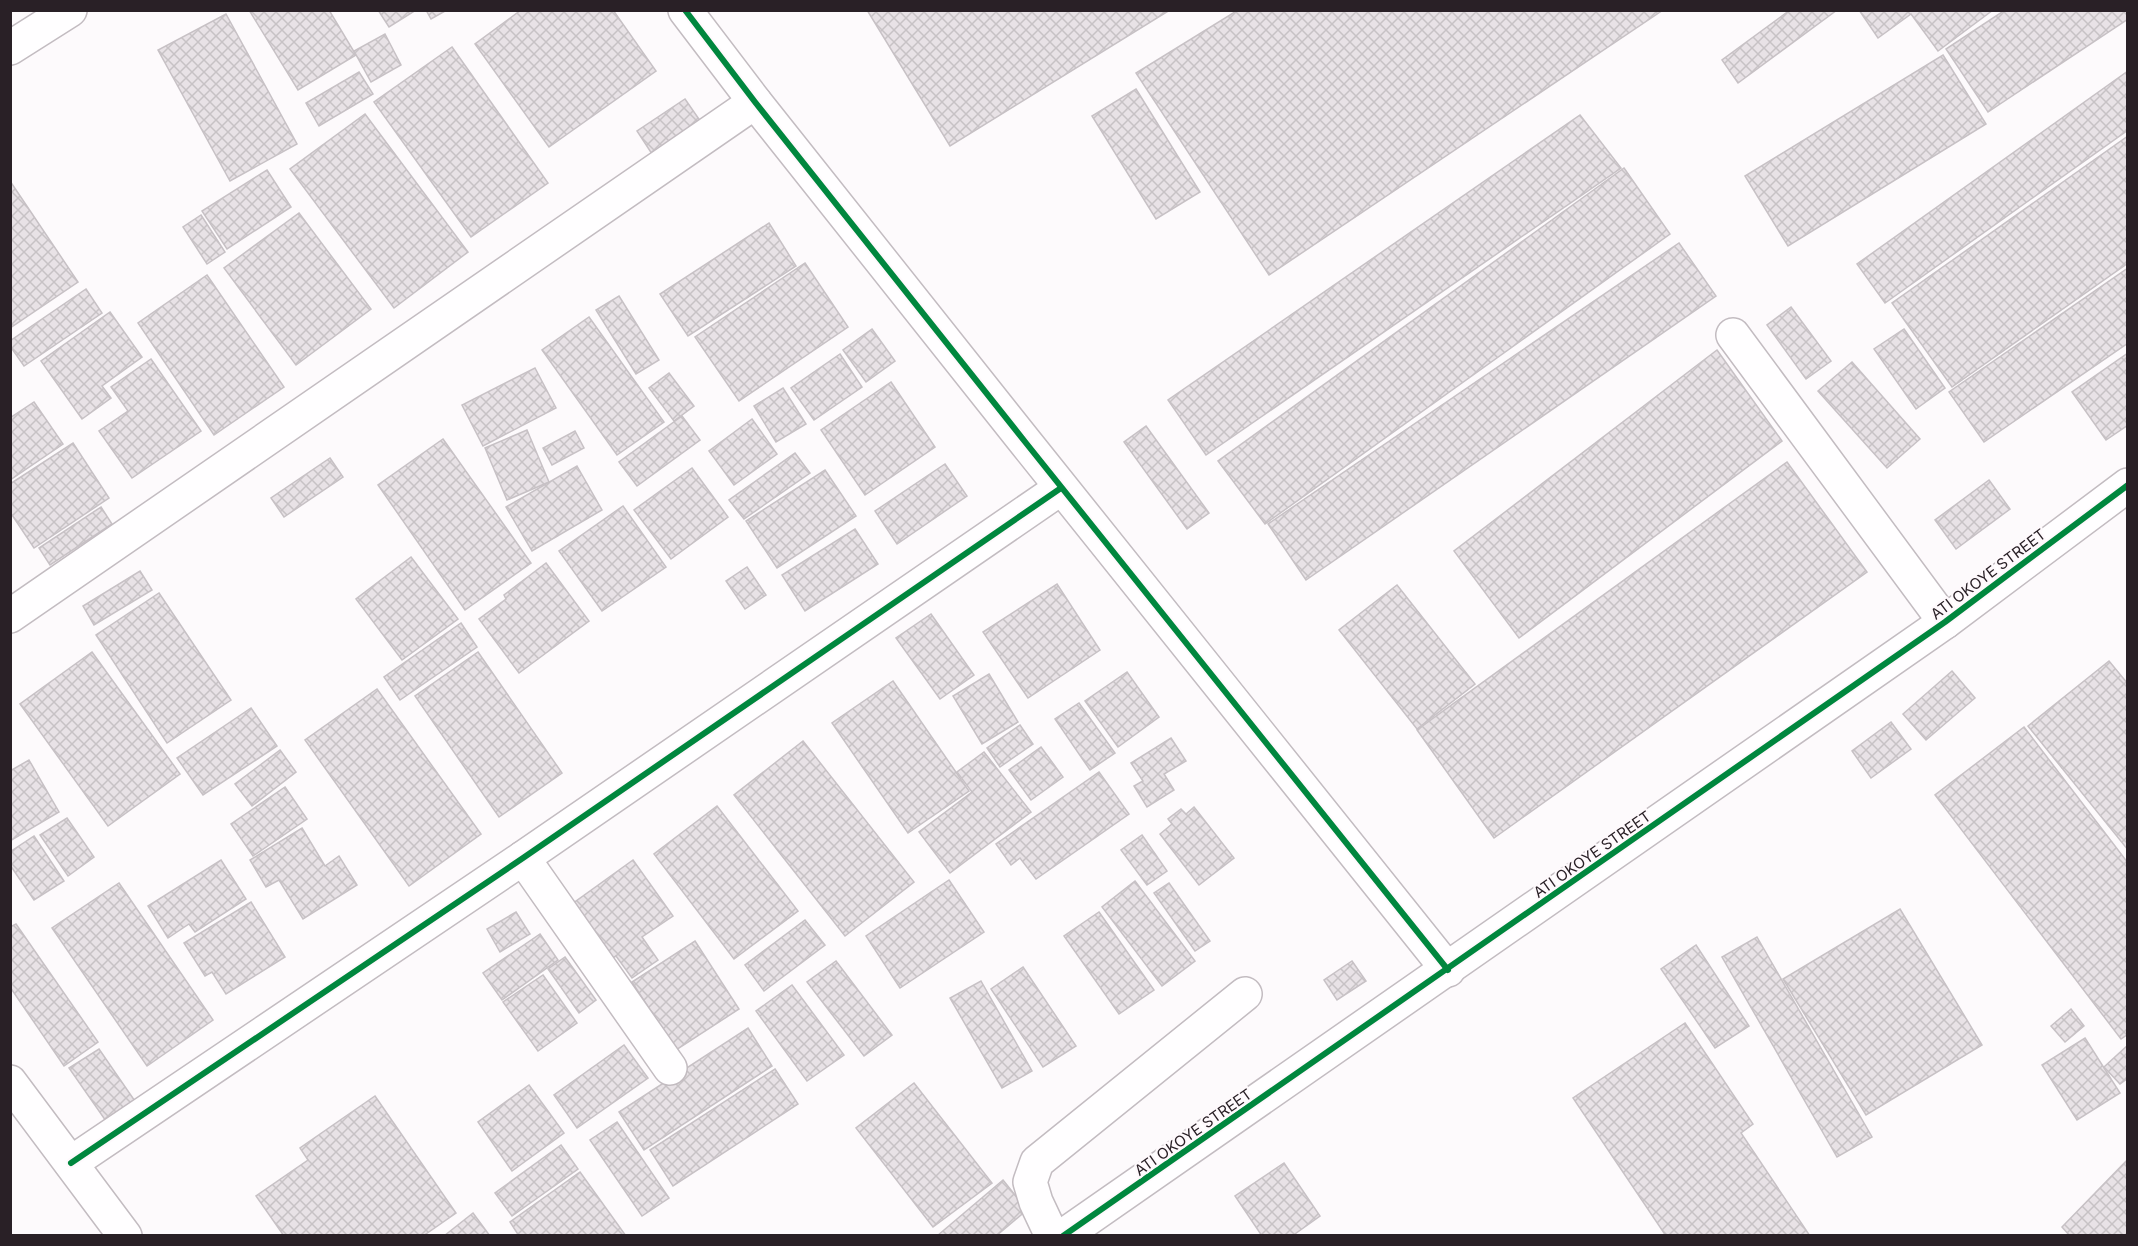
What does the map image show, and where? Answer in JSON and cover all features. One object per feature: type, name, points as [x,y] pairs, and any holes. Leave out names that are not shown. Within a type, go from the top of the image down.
[{"type":"street","points":[[10,48],[70,10]]},
{"type":"street","points":[[686,10],[755,102],[1061,488],[1448,970]]},
{"type":"street","points":[[10,616],[755,102]]},
{"type":"street","points":[[1733,335],[1945,622]]},
{"type":"street","name":"ATI OKOYE STREET","points":[[1064,1236],[1945,622],[2127,485]]},
{"type":"street","points":[[71,1164],[523,858],[1061,488]]},
{"type":"street","points":[[523,858],[670,1068]]},
{"type":"street","points":[[1052,1236],[1036,1202],[1030,1182],[1037,1162],[1245,994]]},
{"type":"street","points":[[10,1082],[125,1236]]},
{"type":"building","points":[[249,10],[329,10],[356,55],[298,90]]},
{"type":"building","points":[[378,10],[412,10],[413,12],[389,27]]},
{"type":"building","points":[[426,10],[447,10],[431,19]]},
{"type":"building","points":[[521,10],[613,10],[656,71],[549,147],[475,44]]},
{"type":"building","points":[[867,10],[1170,10],[950,146]]},
{"type":"building","points":[[1238,10],[1663,10],[1269,275],[1136,73]]},
{"type":"building","points":[[1790,10],[1837,10],[1738,83],[1722,60]]},
{"type":"building","points":[[1859,10],[1993,10],[1938,51],[1911,14],[1878,38]]},
{"type":"building","points":[[2005,10],[2128,10],[2128,19],[1988,112],[1946,49]]},
{"type":"building","points":[[226,14],[297,144],[230,181],[158,50]]},
{"type":"building","points":[[385,34],[401,65],[371,82],[354,51]]},
{"type":"building","points":[[452,47],[548,183],[471,237],[374,102]]},
{"type":"building","points":[[1943,55],[1986,124],[1788,246],[1745,176]]},
{"type":"building","points":[[2128,71],[2128,130],[1885,303],[1857,264]]},
{"type":"building","points":[[359,72],[373,94],[319,126],[306,103]]},
{"type":"building","points":[[1136,89],[1200,192],[1156,219],[1092,116]]},
{"type":"building","points":[[685,99],[701,122],[652,154],[637,131]]},
{"type":"building","points":[[365,114],[468,252],[394,308],[290,169]]},
{"type":"building","points":[[1580,115],[1621,168],[1206,455],[1168,400]]},
{"type":"building","points":[[2128,136],[2128,263],[1952,387],[1892,303]]},
{"type":"building","points":[[1624,168],[1670,234],[1265,524],[1218,461]]},
{"type":"building","points":[[267,170],[291,207],[227,249],[202,211]]},
{"type":"building","points":[[10,181],[78,282],[10,328]]},
{"type":"building","points":[[299,213],[371,309],[296,365],[224,268]]},
{"type":"building","points":[[201,215],[225,252],[207,264],[183,227]]},
{"type":"building","points":[[769,223],[796,266],[688,336],[660,294]]},
{"type":"building","points":[[1679,243],[1716,296],[1306,580],[1268,524]]},
{"type":"building","points":[[805,263],[848,327],[739,401],[695,337]]},
{"type":"building","points":[[2128,268],[2128,343],[1984,442],[1949,392]]},
{"type":"building","points":[[207,275],[284,387],[214,435],[138,323]]},
{"type":"building","points":[[86,289],[102,313],[24,366],[10,346],[10,341]]},
{"type":"building","points":[[619,296],[659,360],[636,374],[596,310]]},
{"type":"building","points":[[1791,307],[1831,361],[1806,379],[1767,325]]},
{"type":"building","points":[[110,312],[142,357],[102,386],[111,398],[82,419],[41,361]]},
{"type":"building","points":[[589,317],[664,422],[617,455],[542,350]]},
{"type":"building","points":[[872,329],[895,361],[866,382],[843,350]]},
{"type":"building","points":[[1904,329],[1945,388],[1916,409],[1874,349]]},
{"type":"building","points":[[1717,350],[1782,441],[1519,638],[1454,551]]},
{"type":"building","points":[[2128,353],[2128,425],[2106,440],[2072,392]]},
{"type":"building","points":[[840,354],[862,387],[814,420],[791,388]]},
{"type":"building","points":[[151,359],[201,431],[132,478],[99,431],[128,411],[111,387]]},
{"type":"building","points":[[1852,362],[1920,439],[1887,468],[1818,391]]},
{"type":"building","points":[[535,368],[556,408],[483,446],[462,405]]},
{"type":"building","points":[[669,373],[694,406],[674,421],[649,388]]},
{"type":"building","points":[[891,382],[935,447],[865,495],[821,430]]},
{"type":"building","points":[[783,388],[806,424],[776,442],[754,406]]},
{"type":"building","points":[[34,402],[63,444],[10,480],[10,418]]},
{"type":"building","points":[[682,416],[700,440],[637,486],[619,462]]},
{"type":"building","points":[[752,419],[777,454],[734,485],[709,451]]},
{"type":"building","points":[[1146,426],[1209,513],[1187,529],[1124,442]]},
{"type":"building","points":[[527,430],[549,482],[507,500],[485,448]]},
{"type":"building","points":[[575,431],[584,448],[552,465],[543,448]]},
{"type":"building","points":[[443,439],[531,563],[465,610],[378,485]]},
{"type":"building","points":[[73,443],[109,498],[34,548],[10,512],[10,484]]},
{"type":"building","points":[[795,453],[810,473],[744,519],[729,500]]},
{"type":"building","points":[[330,458],[343,477],[284,517],[271,498]]},
{"type":"building","points":[[1787,462],[1867,572],[1494,838],[1417,730]]},
{"type":"building","points":[[945,464],[967,496],[897,544],[875,511]]},
{"type":"building","points":[[577,466],[602,510],[532,551],[506,507]]},
{"type":"building","points":[[692,468],[728,517],[671,559],[634,510]]},
{"type":"building","points":[[825,470],[856,516],[777,568],[746,521]]},
{"type":"building","points":[[1989,480],[2010,509],[1956,549],[1935,520]]},
{"type":"building","points":[[623,506],[666,567],[602,611],[559,551]]},
{"type":"building","points":[[101,507],[112,524],[50,565],[39,548]]},
{"type":"building","points":[[855,529],[878,564],[805,611],[782,575]]},
{"type":"building","points":[[411,557],[458,619],[402,660],[356,599]]},
{"type":"building","points":[[546,563],[589,621],[519,673],[479,619],[506,599],[504,595]]},
{"type":"building","points":[[747,567],[766,595],[745,609],[726,581]]},
{"type":"building","points":[[140,571],[152,590],[94,625],[83,606]]},
{"type":"building","points":[[1057,584],[1100,650],[1028,698],[983,632]]},
{"type":"building","points":[[1397,585],[1475,684],[1417,729],[1339,630]]},
{"type":"building","points":[[159,593],[231,700],[167,743],[96,635]]},
{"type":"building","points":[[931,614],[974,675],[940,699],[896,638]]},
{"type":"building","points":[[461,623],[477,647],[400,700],[384,677]]},
{"type":"building","points":[[92,652],[180,774],[108,826],[20,704]]},
{"type":"building","points":[[478,652],[562,773],[499,817],[415,696]]},
{"type":"building","points":[[2109,661],[2128,684],[2128,850],[2028,726]]},
{"type":"building","points":[[1952,671],[1975,698],[1926,740],[1903,714]]},
{"type":"building","points":[[1127,672],[1159,717],[1118,747],[1085,701]]},
{"type":"building","points":[[989,674],[1018,722],[982,744],[953,696]]},
{"type":"building","points":[[893,681],[969,791],[908,833],[832,723]]},
{"type":"building","points":[[377,689],[481,834],[409,886],[305,740]]},
{"type":"building","points":[[1079,703],[1115,753],[1090,770],[1055,719]]},
{"type":"building","points":[[251,708],[277,746],[203,795],[177,758]]},
{"type":"building","points":[[1891,722],[1911,749],[1871,778],[1852,751]]},
{"type":"building","points":[[1020,725],[1033,744],[1000,767],[987,748]]},
{"type":"building","points":[[2024,727],[2128,863],[2128,1034],[2121,1039],[1935,795]]},
{"type":"building","points":[[1171,738],[1186,761],[1164,774],[1174,790],[1147,807],[1134,786],[1143,781],[1131,763]]},
{"type":"building","points":[[803,741],[914,882],[845,936],[734,795]]},
{"type":"building","points":[[1041,747],[1063,777],[1031,800],[1009,770]]},
{"type":"building","points":[[280,750],[296,772],[252,806],[235,784]]},
{"type":"building","points":[[984,752],[1031,812],[950,873],[919,832],[972,792],[957,772]]},
{"type":"building","points":[[29,760],[59,812],[10,841],[10,771]]},
{"type":"building","points":[[1099,772],[1129,814],[1036,879],[1020,858],[1011,865],[996,844]]},
{"type":"building","points":[[285,787],[307,819],[253,856],[231,824]]},
{"type":"building","points":[[717,806],[798,911],[734,959],[654,854]]},
{"type":"building","points":[[1194,807],[1234,858],[1199,885],[1160,834],[1172,824],[1168,819],[1181,809],[1186,814]]},
{"type":"building","points":[[67,818],[94,857],[68,876],[40,835]]},
{"type":"building","points":[[302,828],[325,866],[339,856],[357,885],[303,919],[279,880],[266,887],[250,860]]},
{"type":"building","points":[[1142,835],[1167,871],[1147,885],[1121,850]]},
{"type":"building","points":[[34,836],[64,881],[34,900],[10,865],[10,852]]},
{"type":"building","points":[[221,860],[246,899],[195,932],[189,924],[168,938],[148,906]]},
{"type":"building","points":[[633,860],[673,916],[642,937],[658,960],[632,978],[616,956],[611,959],[572,904]]},
{"type":"building","points":[[949,880],[984,932],[900,988],[866,936]]},
{"type":"building","points":[[1135,881],[1195,961],[1162,986],[1102,907]]},
{"type":"building","points":[[119,883],[213,1020],[147,1066],[52,928]]},
{"type":"building","points":[[1169,883],[1210,941],[1195,951],[1154,893]]},
{"type":"building","points":[[251,902],[285,957],[226,994],[212,972],[205,976],[184,943]]},
{"type":"building","points":[[1900,909],[1982,1045],[1866,1115],[1783,979]]},
{"type":"building","points":[[516,912],[530,934],[500,952],[487,929]]},
{"type":"building","points":[[1099,912],[1154,990],[1119,1014],[1064,936]]},
{"type":"building","points":[[805,920],[825,945],[764,991],[745,965]]},
{"type":"building","points":[[16,924],[98,1042],[64,1066],[10,987],[10,927]]},
{"type":"building","points":[[540,934],[558,960],[502,1000],[483,973]]},
{"type":"building","points":[[1757,937],[1872,1137],[1837,1157],[1722,957]]},
{"type":"building","points":[[695,941],[739,1009],[676,1050],[632,982]]},
{"type":"building","points":[[1696,945],[1749,1026],[1715,1048],[1661,969]]},
{"type":"building","points":[[565,957],[596,1000],[579,1013],[548,969]]},
{"type":"building","points":[[836,961],[892,1035],[864,1056],[807,982]]},
{"type":"building","points":[[1352,961],[1366,981],[1337,1000],[1324,980]]},
{"type":"building","points":[[1023,967],[1076,1046],[1043,1067],[991,989]]},
{"type":"building","points":[[543,975],[577,1023],[538,1051],[503,1002]]},
{"type":"building","points":[[981,981],[1032,1071],[1002,1088],[950,998]]},
{"type":"building","points":[[792,985],[844,1055],[807,1081],[756,1011]]},
{"type":"building","points":[[2071,1009],[2084,1026],[2065,1042],[2051,1026]]},
{"type":"building","points":[[1685,1023],[1753,1124],[1741,1133],[1810,1236],[1666,1236],[1573,1098]]},
{"type":"building","points":[[748,1028],[772,1066],[644,1150],[619,1112]]},
{"type":"building","points":[[2085,1038],[2120,1093],[2077,1120],[2042,1065]]},
{"type":"building","points":[[624,1045],[648,1078],[577,1128],[554,1095]]},
{"type":"building","points":[[2128,1045],[2128,1078],[2120,1084],[2104,1067]]},
{"type":"building","points":[[99,1049],[137,1104],[108,1124],[69,1068]]},
{"type":"building","points":[[775,1069],[798,1104],[673,1186],[650,1150]]},
{"type":"building","points":[[914,1083],[992,1183],[933,1227],[856,1128]]},
{"type":"building","points":[[529,1085],[564,1133],[512,1171],[478,1122]]},
{"type":"building","points":[[375,1096],[456,1213],[423,1236],[284,1236],[256,1196],[308,1160],[300,1148]]},
{"type":"building","points":[[617,1122],[669,1198],[642,1216],[590,1140]]},
{"type":"building","points":[[561,1145],[578,1169],[512,1216],[495,1193]]},
{"type":"building","points":[[2128,1159],[2128,1236],[2070,1236],[2062,1227]]},
{"type":"building","points":[[1284,1163],[1320,1216],[1292,1236],[1262,1236],[1235,1196]]},
{"type":"building","points":[[580,1172],[626,1236],[519,1236],[510,1222]]},
{"type":"building","points":[[1003,1180],[1027,1210],[996,1236],[937,1236]]},
{"type":"building","points":[[473,1213],[490,1236],[444,1236]]},
{"type":"cycle path","points":[[685,10],[755,102],[1026,443],[1448,970]]},
{"type":"cycle path","points":[[1063,1236],[1945,622],[2128,485]]},
{"type":"cycle path","points":[[71,1163],[523,858],[1061,488]]}]
